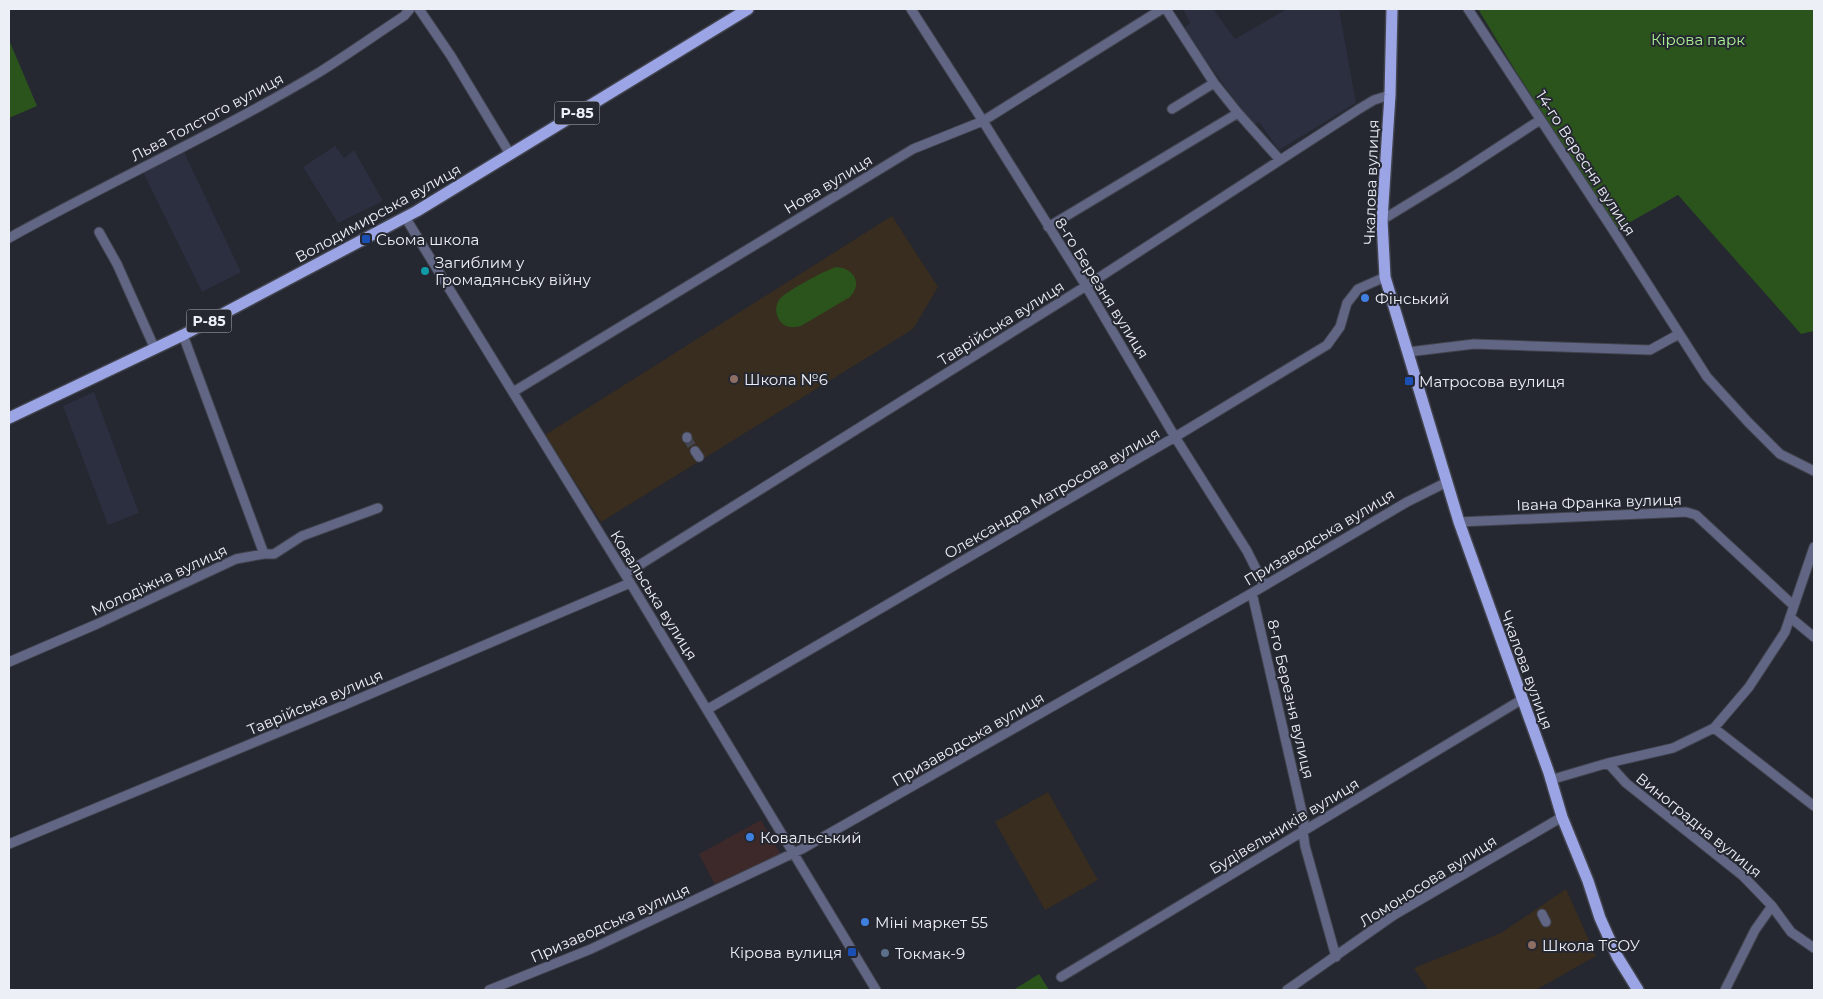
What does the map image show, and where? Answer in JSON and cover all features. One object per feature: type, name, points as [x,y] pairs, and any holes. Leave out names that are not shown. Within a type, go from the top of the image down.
[{"type":"main road","name":"Володимирська вулиця","points":[[9,418],[183,335],[405,217],[748,9]]},
{"type":"main road","name":"Чкалова вулиця","points":[[1392,9],[1390,95],[1382,220],[1385,277],[1459,522],[1562,817],[1610,941],[1638,990]]},
{"type":"street","name":"Льва Толстого вулиця","points":[[9,238],[73,202],[182,148],[318,73],[404,16],[410,9]]},
{"type":"street","points":[[419,9],[451,56],[510,154]]},
{"type":"street","name":"8-го Березня вулиця","points":[[911,9],[1086,286],[1175,437],[1248,551],[1264,586]]},
{"type":"street","name":"Нова вулиця","points":[[513,392],[913,149],[984,122],[1162,9]]},
{"type":"street","points":[[1166,9],[1214,83],[1280,160]]},
{"type":"street","name":"14-го Вересня вулиця","points":[[1468,9],[1707,377],[1780,454],[1814,471]]},
{"type":"street","points":[[1172,109],[1214,83]]},
{"type":"street","name":"Таврійська вулиця","points":[[9,844],[342,706],[628,578],[1374,100],[1390,95]]},
{"type":"street","points":[[1048,227],[1238,113]]},
{"type":"street","points":[[1382,220],[1540,120]]},
{"type":"street","name":"Ковальська вулиця","points":[[405,217],[708,709],[876,990]]},
{"type":"street","points":[[99,232],[117,264],[155,349]]},
{"type":"street","name":"Олександра Матросова вулиця","points":[[708,709],[1175,437],[1327,345],[1340,327],[1347,303],[1358,289],[1385,277]]},
{"type":"street","points":[[1408,352],[1474,344],[1650,350],[1679,334]]},
{"type":"street","points":[[183,335],[264,554]]},
{"type":"street","name":"Призаводська вулиця","points":[[489,990],[591,949],[794,853],[1252,593],[1407,502],[1447,482]]},
{"type":"street","name":"Молодіжна вулиця","points":[[9,662],[98,624],[236,560],[264,554],[274,554],[302,536],[378,508]]},
{"type":"street","name":"Івана Франка вулиця","points":[[1459,522],[1686,512],[1696,515],[1794,606]]},
{"type":"street","points":[[1550,780],[1608,763],[1673,748],[1714,728],[1749,687],[1786,632],[1814,547]]},
{"type":"street","name":"8-го Березня вулиця","points":[[1252,593],[1304,820],[1305,846],[1336,957]]},
{"type":"street","points":[[1791,618],[1814,637]]},
{"type":"street","name":"Будівельників вулиця","points":[[1062,976],[1521,700]]},
{"type":"street","points":[[1714,728],[1814,806]]},
{"type":"street","name":"Виноградна вулиця","points":[[1608,763],[1626,783],[1743,876],[1772,906],[1792,932],[1814,948]]},
{"type":"street","name":"Ломоносова вулиця","points":[[1287,990],[1394,915],[1562,817]]},
{"type":"street","points":[[1725,990],[1755,930],[1772,906]]},
{"type":"shaded area","points":[[1183,9],[1213,9],[1235,39],[1287,9],[1339,9],[1356,103],[1279,150],[1259,122],[1253,125],[1183,29],[1190,23]]},
{"type":"shaded area","points":[[335,146],[344,158],[354,150],[383,201],[338,223],[303,167]]},
{"type":"shaded area","points":[[184,152],[241,272],[202,292],[143,172]]},
{"type":"shaded area","name":"Школа №6","points":[[892,216],[938,287],[913,329],[601,522],[545,435]]},
{"type":"shaded area","points":[[94,392],[139,513],[108,525],[63,406]]},
{"type":"shaded area","points":[[1048,792],[1098,880],[1045,910],[995,822]]},
{"type":"shaded area","name":"Ковальський","points":[[761,820],[781,855],[716,887],[699,854]]},
{"type":"shaded area","name":"Школа ТСОУ","points":[[1566,889],[1596,956],[1536,990],[1428,990],[1414,968],[1501,933]]},
{"type":"green space","name":"Кірова парк","points":[[1478,9],[1814,9],[1814,331],[1801,334],[1678,195],[1618,229],[1515,70]]},
{"type":"green space","points":[[9,40],[37,106],[9,118]]},
{"type":"green space","points":[[836,267],[848,270],[855,277],[856,287],[850,297],[801,326],[789,327],[778,319],[776,310],[782,296]]},
{"type":"green space","points":[[1039,974],[1049,990],[1013,990]]},
{"type":"tunnel","points":[[687,438],[695,451]]},
{"type":"place","name":"Сьома школа","points":[[366,239]]},
{"type":"place","name":"Загиблим у Громадянську війну","points":[[425,271]]},
{"type":"place","name":"Фінський","points":[[1365,298]]},
{"type":"place","name":"Школа №6","points":[[734,379]]},
{"type":"place","name":"Матросова вулиця","points":[[1409,381]]},
{"type":"place","name":"Ковальський","points":[[750,837]]},
{"type":"place","name":"Міні маркет 55","points":[[865,922]]},
{"type":"place","name":"Школа ТСОУ","points":[[1532,945]]},
{"type":"place","name":"Кірова вулиця","points":[[852,952]]},
{"type":"place","name":"Токмак-9","points":[[885,953]]}]
